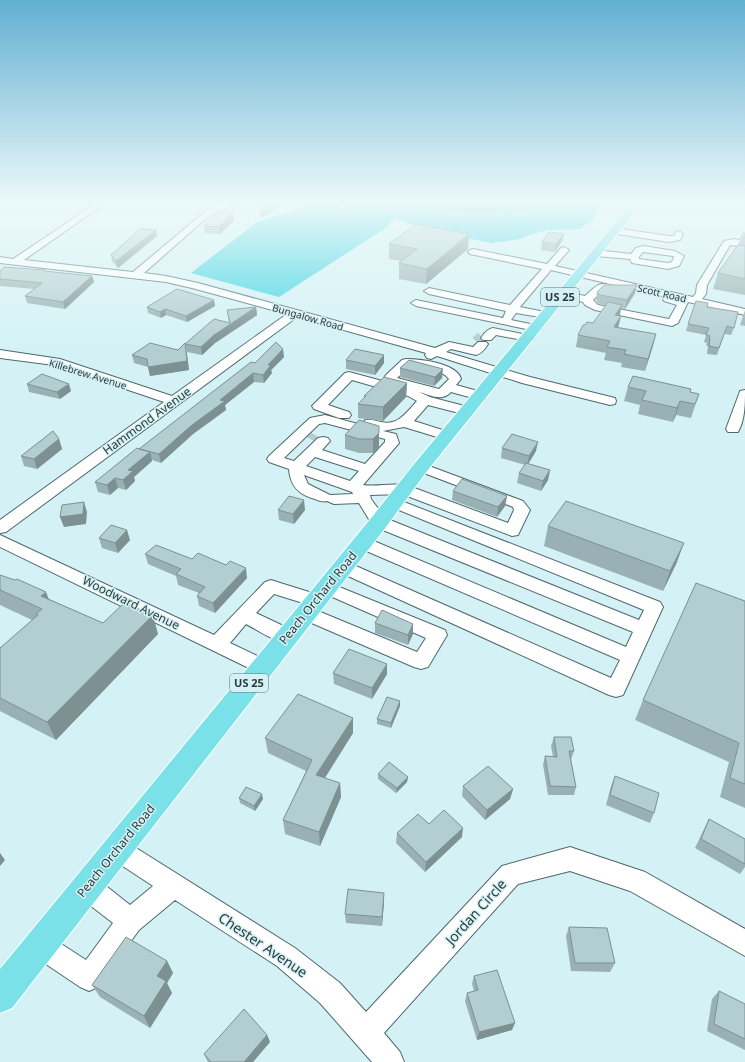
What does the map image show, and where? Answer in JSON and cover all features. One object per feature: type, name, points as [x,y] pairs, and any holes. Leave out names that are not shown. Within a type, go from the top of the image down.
[{"type":"main road","name":"Peach Orchard Road","points":[[0,996],[287,636],[380,522],[421,467],[532,333],[596,252]]},
{"type":"street","points":[[14,262],[29,252]]},
{"type":"street","points":[[135,276],[163,252]]},
{"type":"street","name":"Scott Road","points":[[473,252],[552,263],[578,274],[651,293],[698,297],[745,312]]},
{"type":"street","points":[[505,321],[513,309],[563,252]]},
{"type":"street","points":[[596,252],[634,258]]},
{"type":"street","points":[[733,255],[721,253],[702,285],[698,297],[745,304]]},
{"type":"street","name":"Bungalow Road","points":[[0,260],[135,276],[194,285],[435,352],[526,380],[610,401]]},
{"type":"street","points":[[562,294],[587,300],[589,304],[595,307],[672,323],[683,303],[651,293],[600,286],[587,300]]},
{"type":"street","points":[[429,291],[546,315]]},
{"type":"street","points":[[416,303],[505,321],[532,333]]},
{"type":"street","name":"Hammond Avenue","points":[[0,528],[295,314]]},
{"type":"street","points":[[422,364],[435,352],[449,345],[532,333]]},
{"type":"street","name":"Killebrew Avenue","points":[[0,354],[56,362],[174,401]]},
{"type":"street","points":[[445,391],[455,379],[454,375],[422,364],[406,363],[390,378],[395,382],[445,391],[474,404]]},
{"type":"street","points":[[447,436],[405,423],[381,427],[319,406],[349,376],[412,393],[425,400],[474,404]]},
{"type":"street","points":[[734,429],[745,394]]},
{"type":"street","points":[[405,423],[425,400]]},
{"type":"street","points":[[512,531],[399,496],[375,491],[358,491],[328,498],[312,494],[301,487],[296,479],[296,467],[318,437],[325,419],[315,421],[274,459],[296,467],[358,491],[380,522],[644,629]]},
{"type":"street","points":[[318,437],[378,434],[391,437],[392,443],[369,470],[358,491]]},
{"type":"street","points":[[318,437],[369,470]]},
{"type":"street","points":[[421,467],[518,504],[522,510],[512,531],[507,548]]},
{"type":"street","points":[[343,567],[616,689],[654,607],[507,548],[399,496]]},
{"type":"street","name":"Woodward Avenue","points":[[0,540],[263,667]]},
{"type":"street","points":[[363,543],[631,657]]},
{"type":"street","points":[[217,644],[271,586],[316,601],[438,635],[421,662],[316,601]]},
{"type":"street","points":[[244,615],[287,636]]},
{"type":"street","name":"Chester Avenue","points":[[117,849],[286,957],[330,993],[390,1062]]},
{"type":"street","name":"Jordan Circle","points":[[366,1033],[511,874],[570,859],[636,881],[745,943]]},
{"type":"street","points":[[40,945],[89,978],[130,921],[173,886]]},
{"type":"street","points":[[87,887],[130,921]]},
{"type":"shaded area","points":[[219,252],[349,252],[279,297],[191,273]]},
{"type":"building","points":[[115,252],[128,252],[116,261],[111,255]]},
{"type":"building","points":[[414,252],[448,252],[427,269],[399,263]]},
{"type":"building","points":[[733,252],[745,252],[745,279],[718,273]]},
{"type":"building","points":[[4,267],[92,276],[63,302],[25,296],[42,283],[0,279],[0,271]]},
{"type":"building","points":[[604,285],[637,285],[627,300],[600,295],[597,292]]},
{"type":"building","points":[[177,289],[214,300],[186,316],[165,309],[160,312],[147,307]]},
{"type":"building","points":[[696,301],[708,303],[707,307],[738,312],[734,328],[727,326],[719,348],[709,346],[710,336],[706,335],[709,328],[688,324]]},
{"type":"building","points":[[608,302],[622,305],[615,315],[621,316],[614,327],[656,334],[648,359],[624,354],[626,350],[607,347],[610,341],[578,335],[583,325],[587,322],[593,323]]},
{"type":"building","points":[[256,307],[214,335],[201,347],[185,344],[214,319],[230,323],[227,310]]},
{"type":"building","points":[[276,342],[283,349],[268,365],[271,365],[263,375],[253,373],[220,400],[225,401],[192,425],[159,454],[139,449],[251,362],[255,363]]},
{"type":"building","points":[[150,343],[178,350],[185,343],[187,361],[148,367],[147,359],[132,355]]},
{"type":"building","points":[[355,349],[384,355],[375,366],[346,360]]},
{"type":"building","points":[[409,360],[443,369],[435,377],[400,368]]},
{"type":"building","points":[[42,374],[69,384],[57,392],[27,384]]},
{"type":"building","points":[[633,376],[691,389],[690,392],[699,394],[695,404],[680,401],[677,408],[642,400],[646,391],[628,387]]},
{"type":"building","points":[[384,377],[407,383],[383,407],[358,404],[366,396],[364,396]]},
{"type":"building","points":[[359,420],[379,426],[379,433],[373,439],[359,439],[345,435]]},
{"type":"building","points":[[53,431],[59,439],[34,459],[21,456]]},
{"type":"building","points":[[512,434],[538,442],[529,456],[502,448]]},
{"type":"building","points":[[137,448],[150,452],[128,470],[133,471],[123,480],[115,478],[107,485],[95,482]]},
{"type":"building","points":[[526,463],[550,470],[543,481],[519,473]]},
{"type":"building","points":[[462,479],[507,496],[498,507],[453,491]]},
{"type":"building","points":[[289,496],[304,500],[293,514],[278,510]]},
{"type":"building","points":[[566,501],[684,543],[670,571],[548,526]]},
{"type":"building","points":[[84,502],[83,514],[60,517],[62,505]]},
{"type":"building","points":[[111,525],[127,530],[115,543],[99,538]]},
{"type":"building","points":[[156,545],[192,559],[198,553],[226,565],[230,561],[246,568],[213,603],[197,596],[205,587],[176,574],[181,569],[145,554]]},
{"type":"building","points":[[0,575],[15,580],[17,579],[46,592],[41,596],[103,623],[124,603],[153,615],[47,722],[0,698],[0,648],[38,615],[36,614],[42,609],[0,590]]},
{"type":"building","points":[[696,583],[745,601],[745,784],[730,778],[739,743],[643,700]]},
{"type":"building","points":[[382,610],[413,624],[408,635],[375,623]]},
{"type":"building","points":[[349,649],[387,664],[372,688],[333,673]]},
{"type":"building","points":[[298,694],[353,718],[316,775],[340,783],[319,832],[283,820],[312,760],[265,738]]},
{"type":"building","points":[[387,697],[400,701],[391,723],[377,719]]},
{"type":"building","points":[[554,737],[571,737],[574,751],[569,751],[576,787],[550,786],[545,756],[557,757]]},
{"type":"building","points":[[389,762],[408,777],[397,788],[378,774]]},
{"type":"building","points":[[488,766],[513,789],[487,810],[463,786]]},
{"type":"building","points":[[615,776],[659,793],[654,813],[610,795]]},
{"type":"building","points":[[246,787],[262,794],[254,806],[239,798]]},
{"type":"building","points":[[444,810],[463,828],[426,862],[397,833],[418,814],[429,824]]},
{"type":"building","points":[[709,819],[745,839],[745,864],[701,839]]},
{"type":"building","points":[[348,889],[384,893],[382,917],[345,914]]},
{"type":"building","points":[[569,927],[607,928],[615,963],[575,963]]},
{"type":"building","points":[[126,937],[167,961],[157,976],[166,981],[144,1016],[92,985]]},
{"type":"building","points":[[497,970],[515,1023],[479,1032],[467,993],[478,990],[474,976]]},
{"type":"building","points":[[719,991],[745,1004],[745,1039],[714,1024]]},
{"type":"building","points":[[244,1009],[267,1035],[244,1062],[211,1062],[204,1054]]},
{"type":"tunnel","points":[[477,342],[482,337]]},
{"type":"tunnel","points":[[312,440],[315,435]]}]
